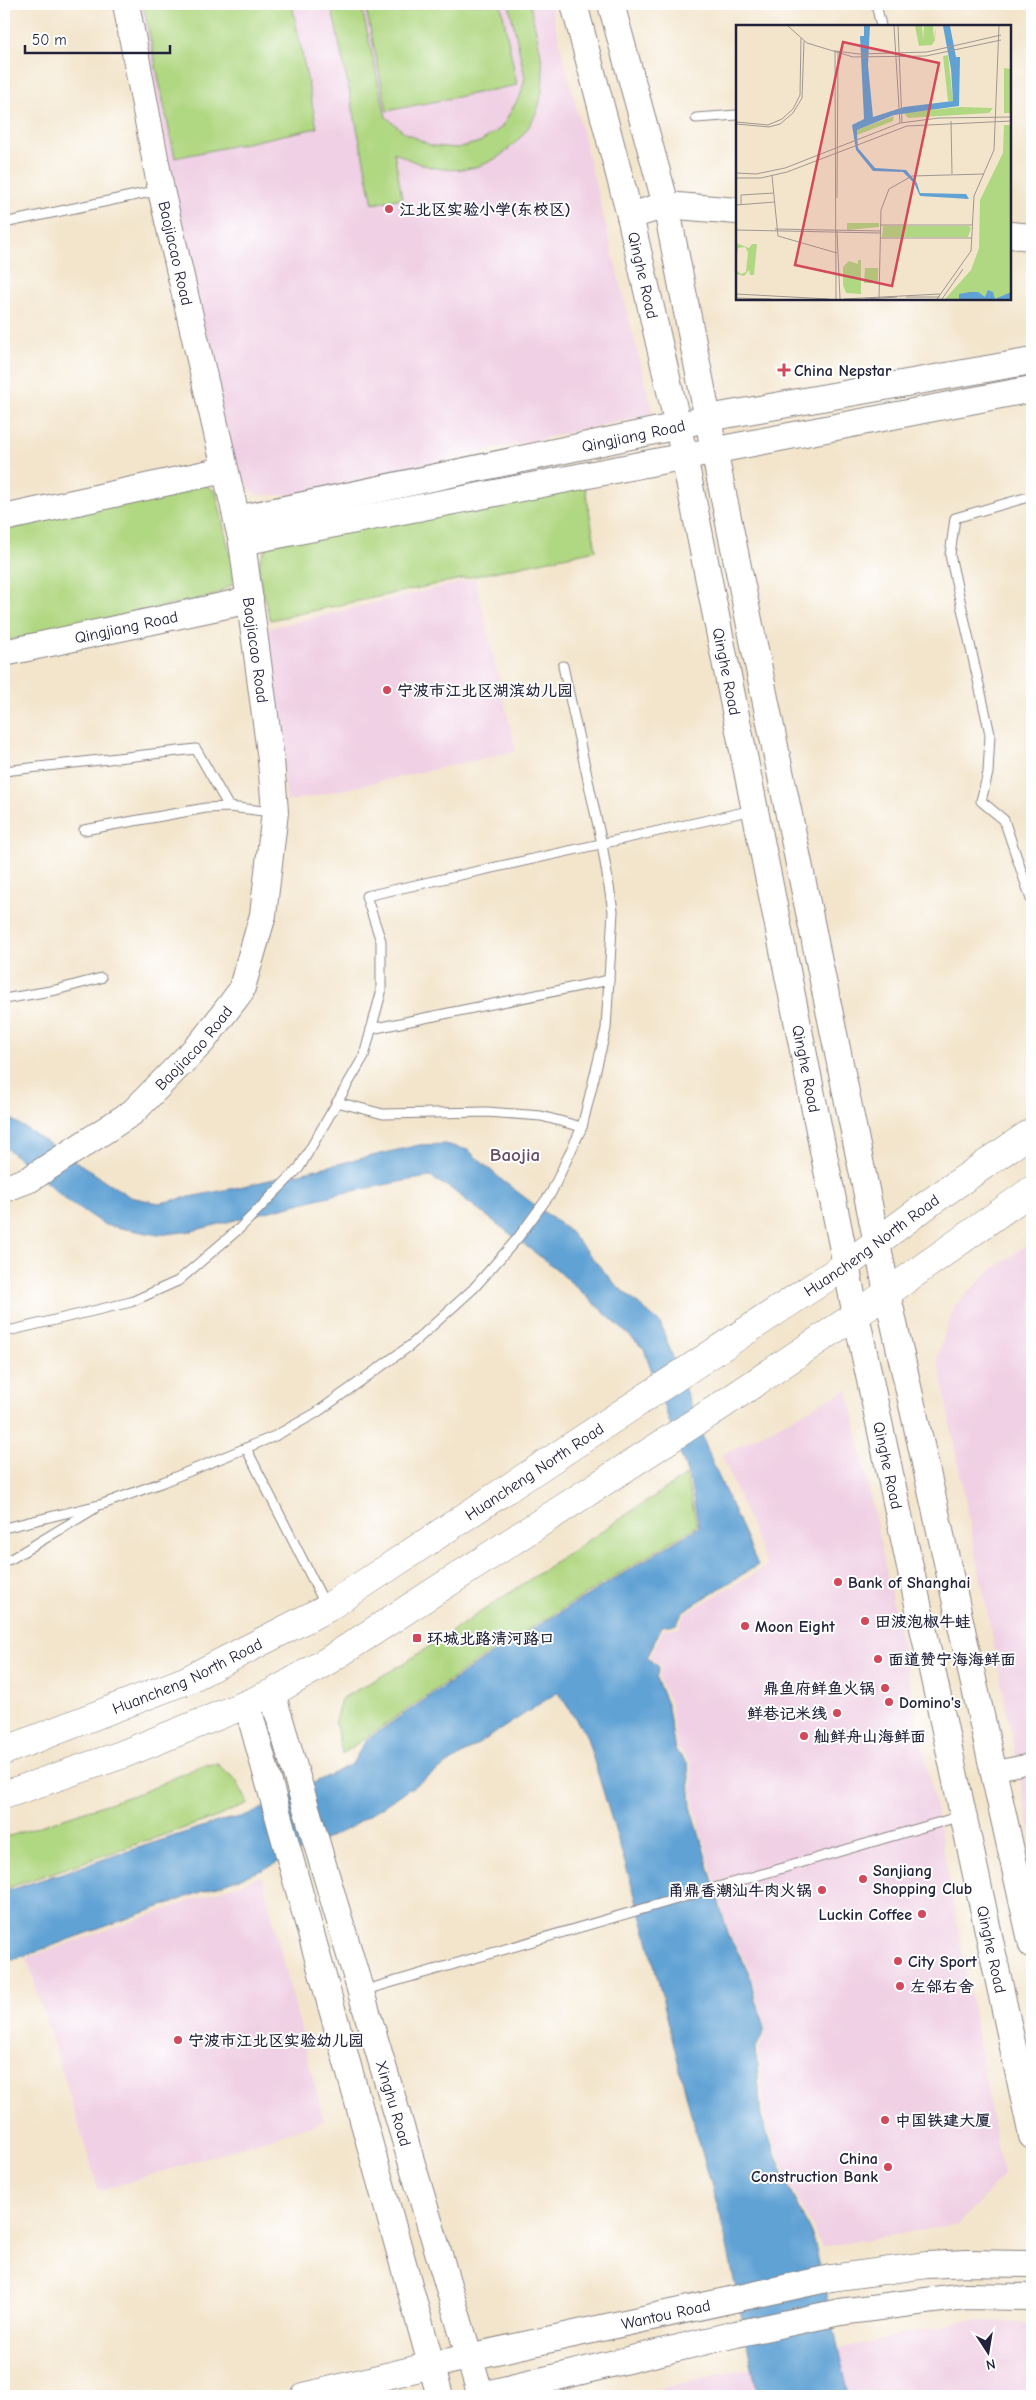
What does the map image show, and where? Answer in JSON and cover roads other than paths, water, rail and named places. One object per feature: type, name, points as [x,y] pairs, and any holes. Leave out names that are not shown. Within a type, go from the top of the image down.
[{"type":"main road","name":"Baojiacao Road","points":[[4,1189],[30,1179],[133,1112],[202,1042],[240,991],[263,915],[275,812],[271,760],[240,531],[224,470],[161,190],[126,4]]},
{"type":"main road","name":"Qinghe Road","points":[[574,4],[630,216],[678,426],[856,1315],[1032,2136]]},
{"type":"main road","name":"Qinghe Road","points":[[611,4],[666,205],[714,450],[887,1292],[1032,1946]]},
{"type":"main road","points":[[630,216],[666,205],[736,211]]},
{"type":"main road","points":[[1011,235],[1032,237]]},
{"type":"main road","name":"Qingjiang Road","points":[[240,531],[708,418],[1032,361]]},
{"type":"main road","name":"Qingjiang Road","points":[[240,531],[684,458],[714,450],[1032,389]]},
{"type":"main road","points":[[4,518],[224,470]]},
{"type":"main road","name":"Qingjiang Road","points":[[4,653],[250,600]]},
{"type":"main road","name":"Huancheng North Road","points":[[4,1750],[187,1680],[327,1608],[846,1265],[932,1201],[1032,1132]]},
{"type":"main road","points":[[4,1795],[121,1754],[272,1693],[328,1660],[678,1434],[856,1315],[1032,1190]]},
{"type":"main road","name":"Xinghu Road","points":[[272,1693],[470,2356],[480,2396]]},
{"type":"main road","name":"Xinghu Road","points":[[247,1704],[440,2396]]},
{"type":"main road","name":"Wantou Road","points":[[304,2396],[470,2356],[831,2278],[927,2265],[967,2263],[1032,2264]]},
{"type":"main road","points":[[480,2396],[736,2334],[840,2312],[965,2296],[1032,2297]]},
{"type":"street","points":[[994,1771],[1032,1763]]},
{"type":"lane","points":[[876,4],[881,25]]},
{"type":"lane","points":[[696,118],[736,115]]},
{"type":"lane","points":[[4,223],[161,190]]},
{"type":"lane","points":[[1032,496],[955,518],[950,555],[990,734],[988,773],[981,801],[1004,820],[1032,902]]},
{"type":"lane","points":[[4,1528],[103,1504],[275,1436],[316,1413],[411,1345],[472,1289],[517,1239],[550,1193],[582,1127],[606,1029],[613,911],[602,844],[563,666]]},
{"type":"lane","points":[[4,771],[196,749],[229,807]]},
{"type":"lane","points":[[84,830],[206,808],[229,807],[275,812]]},
{"type":"lane","points":[[4,1332],[131,1302],[178,1282],[241,1227],[299,1168],[364,1056],[380,993],[381,941],[366,896],[756,810]]},
{"type":"lane","points":[[4,999],[56,990],[101,978]]},
{"type":"lane","points":[[371,1029],[609,980]]},
{"type":"lane","points":[[337,1102],[383,1114],[487,1112],[541,1116],[582,1127]]},
{"type":"lane","points":[[246,1448],[327,1608]]},
{"type":"lane","points":[[4,1561],[11,1559],[103,1504]]},
{"type":"lane","points":[[362,1992],[963,1815]]},
{"type":"water","points":[[4,1114],[130,1197],[159,1203],[235,1188],[419,1145],[445,1144],[468,1150],[503,1181],[568,1230],[615,1284],[660,1323],[713,1464],[758,1565],[683,1611],[677,1624],[662,1626],[647,1658],[659,1667],[656,1678],[668,1707],[675,1750],[688,1763],[691,1806],[729,1937],[749,1971],[755,2000],[763,2020],[764,2031],[756,2048],[761,2117],[789,2188],[814,2240],[849,2396],[758,2396],[722,2222],[691,2114],[646,1932],[586,1735],[558,1692],[351,1827],[262,1870],[4,1963],[4,1892],[220,1821],[247,1816],[352,1764],[366,1740],[484,1659],[699,1527],[690,1481],[644,1349],[555,1268],[450,1188],[430,1177],[409,1180],[333,1195],[192,1231],[158,1235],[105,1225],[70,1203],[4,1146]]},
{"type":"place","name":"江北区实验小学(东校区)","points":[[389,209]]},
{"type":"place","name":"China Nepstar","points":[[784,370]]},
{"type":"place","name":"宁波市江北区湖滨幼儿园","points":[[387,690]]},
{"type":"place","name":"Bank of Shanghai","points":[[838,1582]]},
{"type":"place","name":"田波泡椒牛蛙","points":[[865,1621]]},
{"type":"place","name":"Moon Eight","points":[[745,1626]]},
{"type":"place","name":"环城北路清河路口","points":[[417,1638]]},
{"type":"place","name":"面道赞宁海海鲜面","points":[[878,1659]]},
{"type":"place","name":"鼎鱼府鲜鱼火锅","points":[[885,1688]]},
{"type":"place","name":"Domino's","points":[[889,1702]]},
{"type":"place","name":"鲜巷记米线","points":[[837,1713]]},
{"type":"place","name":"舢鲜舟山海鲜面","points":[[804,1736]]},
{"type":"place","name":"Sanjiang Shopping Club","points":[[863,1879]]},
{"type":"place","name":"甬鼎香潮汕牛肉火锅","points":[[822,1890]]},
{"type":"place","name":"Luckin Coffee","points":[[922,1914]]},
{"type":"place","name":"City Sport","points":[[898,1961]]},
{"type":"place","name":"左邻右舍","points":[[900,1986]]},
{"type":"place","name":"宁波市江北区实验幼儿园","points":[[178,2040]]},
{"type":"place","name":"中国铁建大厦","points":[[885,2120]]},
{"type":"place","name":"China Construction Bank","points":[[888,2167]]},
{"type":"district","name":"Baojia","points":[[515,1154]]}]
